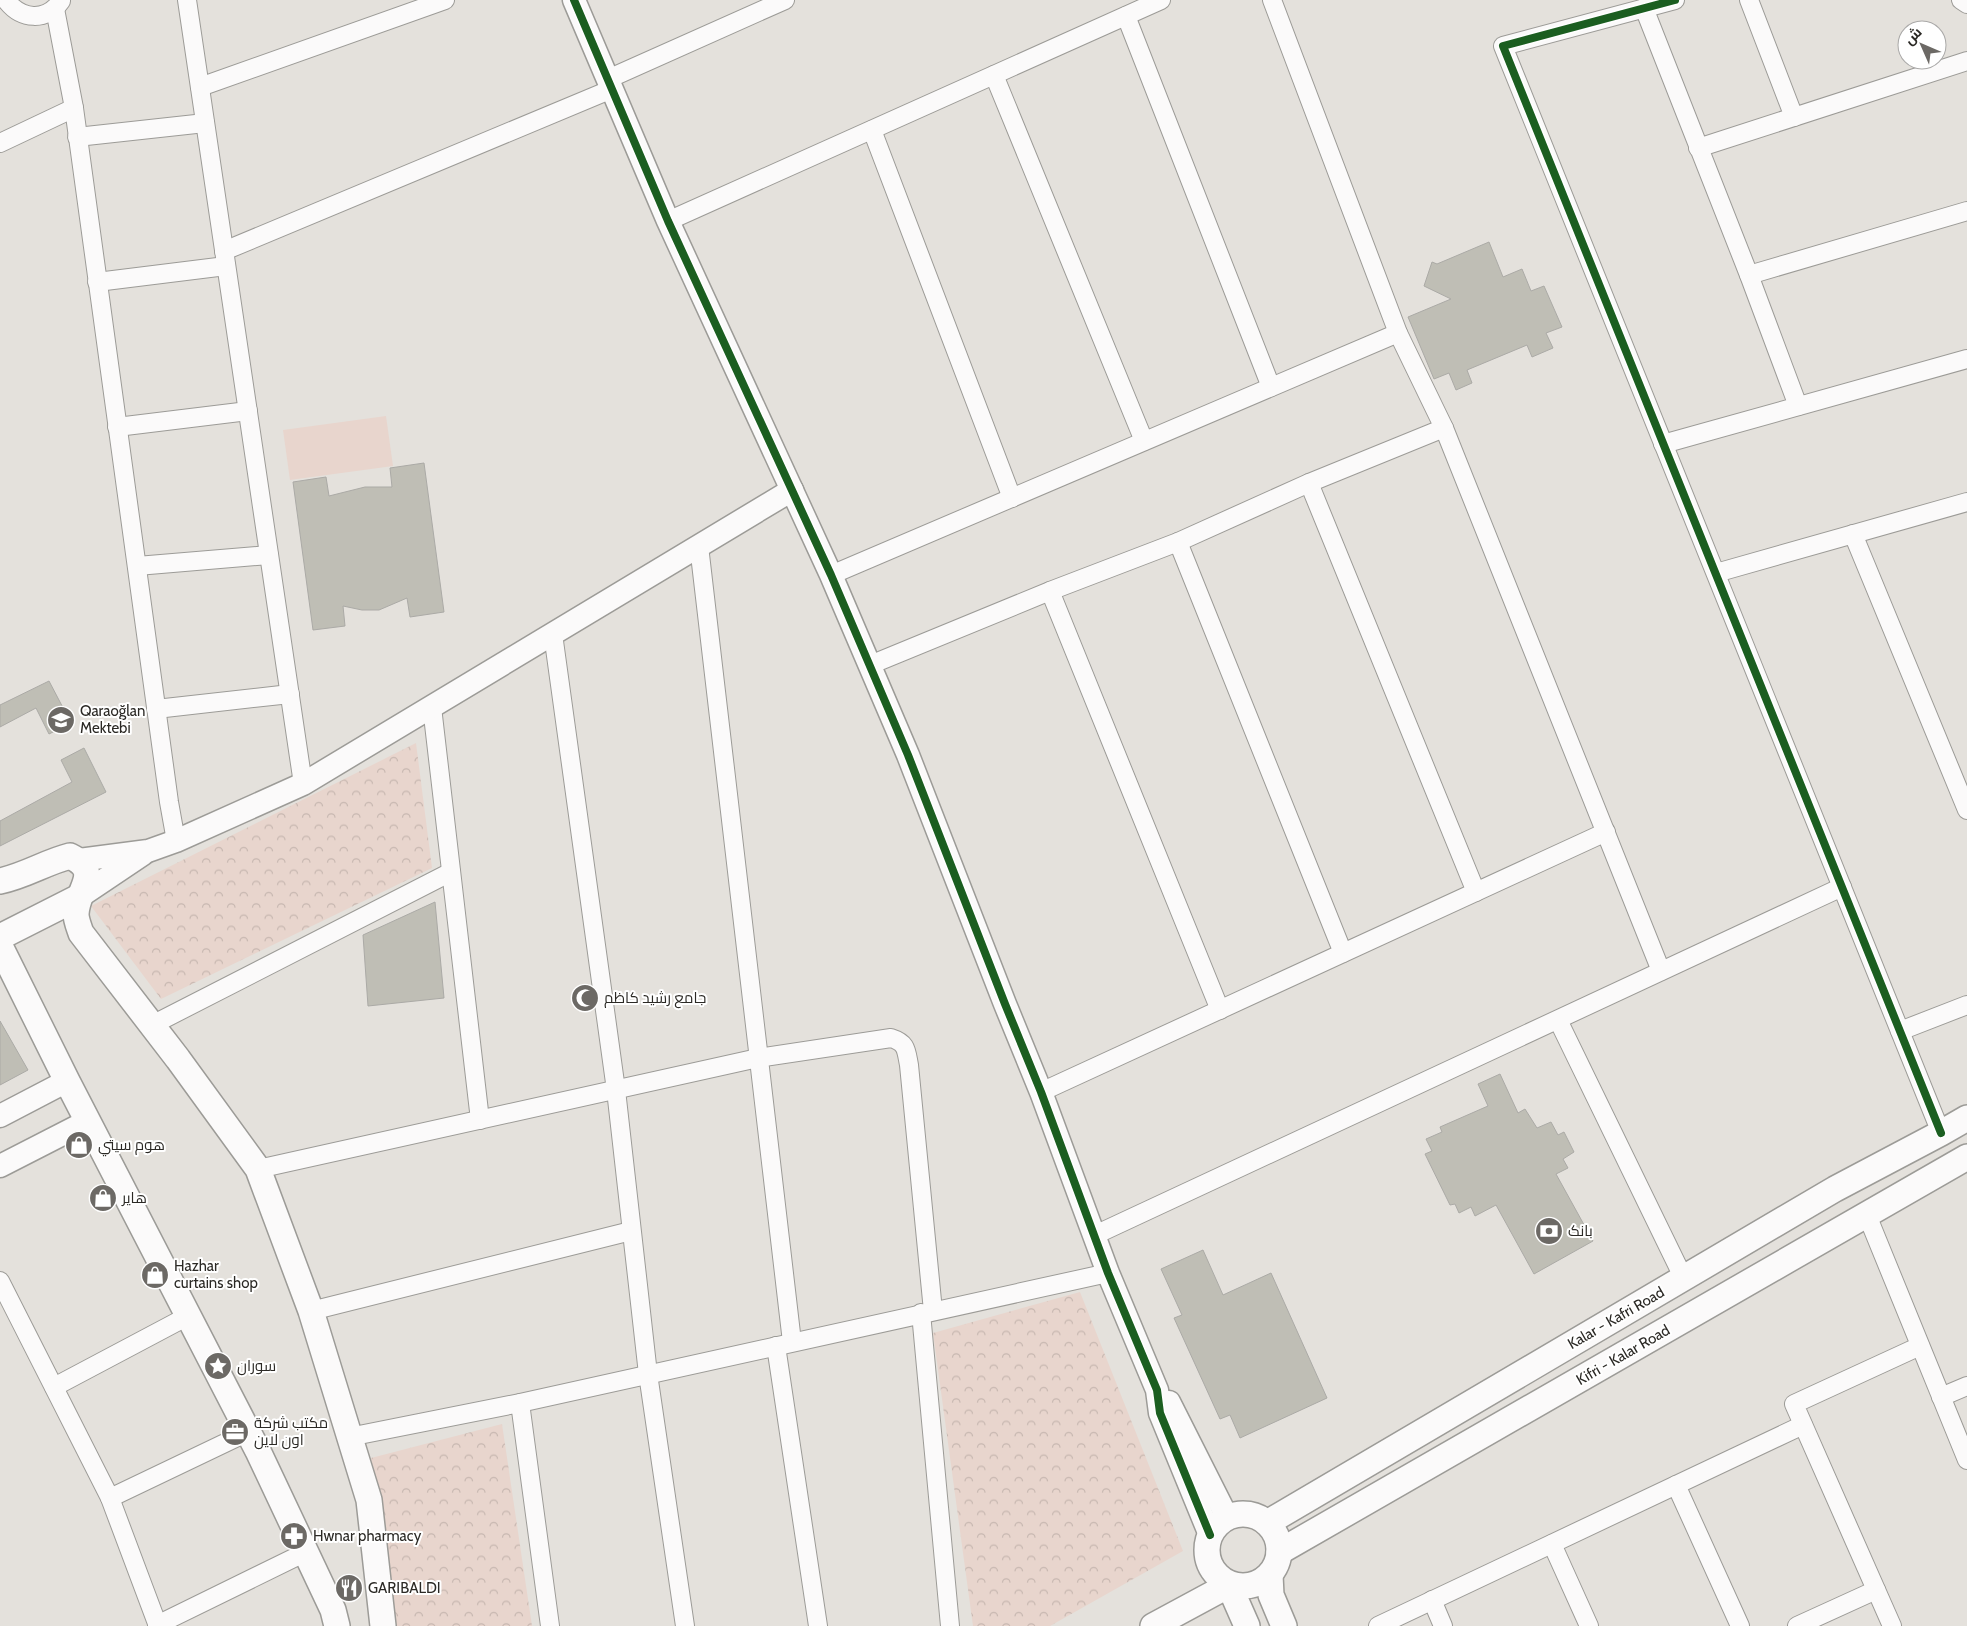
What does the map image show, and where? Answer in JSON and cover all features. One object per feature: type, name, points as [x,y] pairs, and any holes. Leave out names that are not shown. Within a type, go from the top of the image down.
[{"type":"main road","points":[[0,898],[7,880],[58,859],[70,856],[79,860],[86,868],[87,880],[79,897],[76,914],[81,933],[258,1169],[311,1311],[369,1500],[383,1626]]},
{"type":"main road","points":[[0,938],[79,897]]},
{"type":"main road","points":[[0,946],[67,1081],[248,1432],[306,1552],[332,1610],[337,1626]]},
{"type":"main road","name":"Kalar - Kafri Road","points":[[1267,1522],[1684,1279],[1834,1189],[1967,1118]]},
{"type":"main road","name":"Kifri - Kalar Road","points":[[1275,1564],[1967,1157]]},
{"type":"main road","points":[[1247,1626],[1229,1585],[1213,1572],[1208,1563],[1206,1553],[1210,1535],[1217,1524],[1227,1517],[1237,1514],[1248,1514],[1258,1517],[1267,1522],[1274,1531],[1278,1541],[1271,1595],[1284,1626]]},
{"type":"main road","points":[[1153,1626],[1229,1585],[1251,1586],[1261,1582],[1275,1564]]},
{"type":"street","points":[[6,0],[20,13],[29,16],[38,16],[59,4],[156,709],[176,840]]},
{"type":"street","points":[[187,0],[303,784]]},
{"type":"street","points":[[200,86],[445,0]]},
{"type":"street","points":[[574,0],[668,221],[831,575],[908,755],[1041,1092],[1108,1273],[1158,1390],[1172,1406],[1227,1517]]},
{"type":"street","points":[[97,282],[225,258],[610,84],[785,0]]},
{"type":"street","points":[[668,221],[1161,0]]},
{"type":"street","points":[[1272,0],[1398,333],[1444,428],[1661,971]]},
{"type":"street","points":[[1675,0],[1503,46],[1941,1133]]},
{"type":"street","points":[[1750,0],[1794,117]]},
{"type":"street","points":[[1961,0],[1967,4]]},
{"type":"street","points":[[1644,8],[1749,275],[1798,406]]},
{"type":"street","points":[[1126,16],[1271,387]]},
{"type":"street","points":[[1698,148],[1967,61]]},
{"type":"street","points":[[994,75],[1144,441]]},
{"type":"street","points":[[0,143],[74,108]]},
{"type":"street","points":[[78,137],[205,123]]},
{"type":"street","points":[[872,130],[1012,498]]},
{"type":"street","points":[[1749,275],[1967,211]]},
{"type":"street","points":[[831,575],[1398,333]]},
{"type":"street","points":[[1663,444],[1967,359]]},
{"type":"street","points":[[117,427],[248,410]]},
{"type":"street","points":[[870,665],[1050,591],[1178,542],[1309,483],[1444,428]]},
{"type":"street","points":[[1309,483],[1476,892]]},
{"type":"street","points":[[79,897],[148,851],[303,784],[792,490]]},
{"type":"street","points":[[1716,573],[1967,502]]},
{"type":"street","points":[[1853,534],[1967,810]]},
{"type":"street","points":[[1178,542],[1343,953]]},
{"type":"street","points":[[698,546],[758,1058],[784,1344],[818,1626]]},
{"type":"street","points":[[137,566],[269,555]]},
{"type":"street","points":[[1050,591],[1220,1010]]},
{"type":"street","points":[[553,634],[616,1090],[648,1374],[685,1626]]},
{"type":"street","points":[[156,709],[290,694]]},
{"type":"street","points":[[432,707],[480,1120]]},
{"type":"street","points":[[1041,1092],[1606,832]]},
{"type":"street","points":[[79,860],[148,851]]},
{"type":"street","points":[[152,1026],[451,872]]},
{"type":"street","points":[[1095,1235],[1842,887]]},
{"type":"street","points":[[1900,1030],[1967,1005]]},
{"type":"street","points":[[1558,1020],[1684,1279]]},
{"type":"street","points":[[258,1169],[758,1058],[891,1038],[900,1040],[906,1048],[909,1065],[950,1626]]},
{"type":"street","points":[[0,1116],[67,1081]]},
{"type":"street","points":[[0,1166],[88,1122]]},
{"type":"street","points":[[1867,1215],[1967,1460]]},
{"type":"street","points":[[311,1311],[631,1231]]},
{"type":"street","points":[[349,1437],[520,1403],[1108,1273]]},
{"type":"street","points":[[0,1281],[110,1498],[157,1626],[306,1552]]},
{"type":"street","points":[[54,1387],[188,1316]]},
{"type":"street","points":[[1892,1626],[1794,1404],[1920,1346]]},
{"type":"street","points":[[1941,1397],[1967,1386]]},
{"type":"street","points":[[1158,1390],[1160,1413],[1210,1535]]},
{"type":"street","points":[[520,1403],[550,1626]]},
{"type":"street","points":[[1378,1626],[1803,1425]]},
{"type":"street","points":[[110,1498],[248,1432]]},
{"type":"street","points":[[1676,1485],[1740,1626]]},
{"type":"street","points":[[1552,1544],[1589,1626]]},
{"type":"street","points":[[1797,1626],[1876,1590]]},
{"type":"street","points":[[1432,1600],[1443,1626]]},
{"type":"green space","points":[[386,416],[393,466],[290,480],[283,430]]},
{"type":"green space","points":[[416,743],[432,868],[161,999],[91,906]]},
{"type":"green space","points":[[1080,1292],[1183,1551],[1050,1626],[973,1626],[933,1333]]},
{"type":"green space","points":[[502,1424],[532,1626],[395,1626],[371,1458]]},
{"type":"building","points":[[1489,242],[1503,277],[1522,269],[1531,291],[1544,286],[1562,327],[1546,333],[1553,348],[1532,357],[1527,345],[1467,370],[1472,383],[1456,390],[1449,373],[1434,379],[1408,317],[1451,299],[1424,286],[1432,262],[1437,264]]},
{"type":"building","points":[[424,463],[444,612],[410,617],[407,598],[379,610],[362,610],[343,606],[345,626],[313,630],[293,482],[326,477],[329,496],[365,487],[392,487],[390,468]]},
{"type":"building","points":[[49,681],[71,723],[49,734],[36,708],[0,727],[0,705]]},
{"type":"building","points":[[84,748],[106,792],[0,846],[0,821],[72,782],[61,760]]},
{"type":"building","points":[[435,902],[444,998],[368,1006],[363,935]]},
{"type":"building","points":[[0,1021],[28,1070],[0,1085]]},
{"type":"building","points":[[1500,1074],[1518,1113],[1525,1109],[1537,1128],[1551,1122],[1558,1135],[1564,1132],[1574,1152],[1563,1159],[1568,1168],[1556,1174],[1593,1241],[1534,1274],[1496,1205],[1475,1216],[1471,1207],[1459,1213],[1455,1204],[1450,1205],[1425,1154],[1432,1151],[1426,1139],[1442,1132],[1440,1127],[1488,1106],[1478,1084]]},
{"type":"building","points":[[1203,1250],[1223,1295],[1271,1273],[1327,1398],[1240,1438],[1230,1415],[1220,1419],[1174,1318],[1182,1315],[1161,1269]]},
{"type":"cycle path","points":[[574,0],[668,221],[831,575],[908,755],[1041,1092],[1108,1273],[1157,1390],[1160,1413],[1210,1535]]},
{"type":"cycle path","points":[[1675,0],[1503,46],[1941,1133]]},
{"type":"place","name":"Qaraoğlan Mektebi","points":[[61,720]]},
{"type":"place","name":"جامع رشيد كاظم","points":[[585,998]]},
{"type":"place","name":"هوم سيتي","points":[[79,1145]]},
{"type":"place","name":"هاير","points":[[103,1198]]},
{"type":"place","name":"بانک","points":[[1549,1231]]},
{"type":"place","name":"Hazhar curtains shop","points":[[155,1275]]},
{"type":"place","name":"سوران","points":[[218,1366]]},
{"type":"place","name":"مكتب شركة اون لاين","points":[[235,1432]]},
{"type":"place","name":"Hwnar pharmacy","points":[[294,1536]]},
{"type":"place","name":"GARIBALDI","points":[[349,1588]]}]
